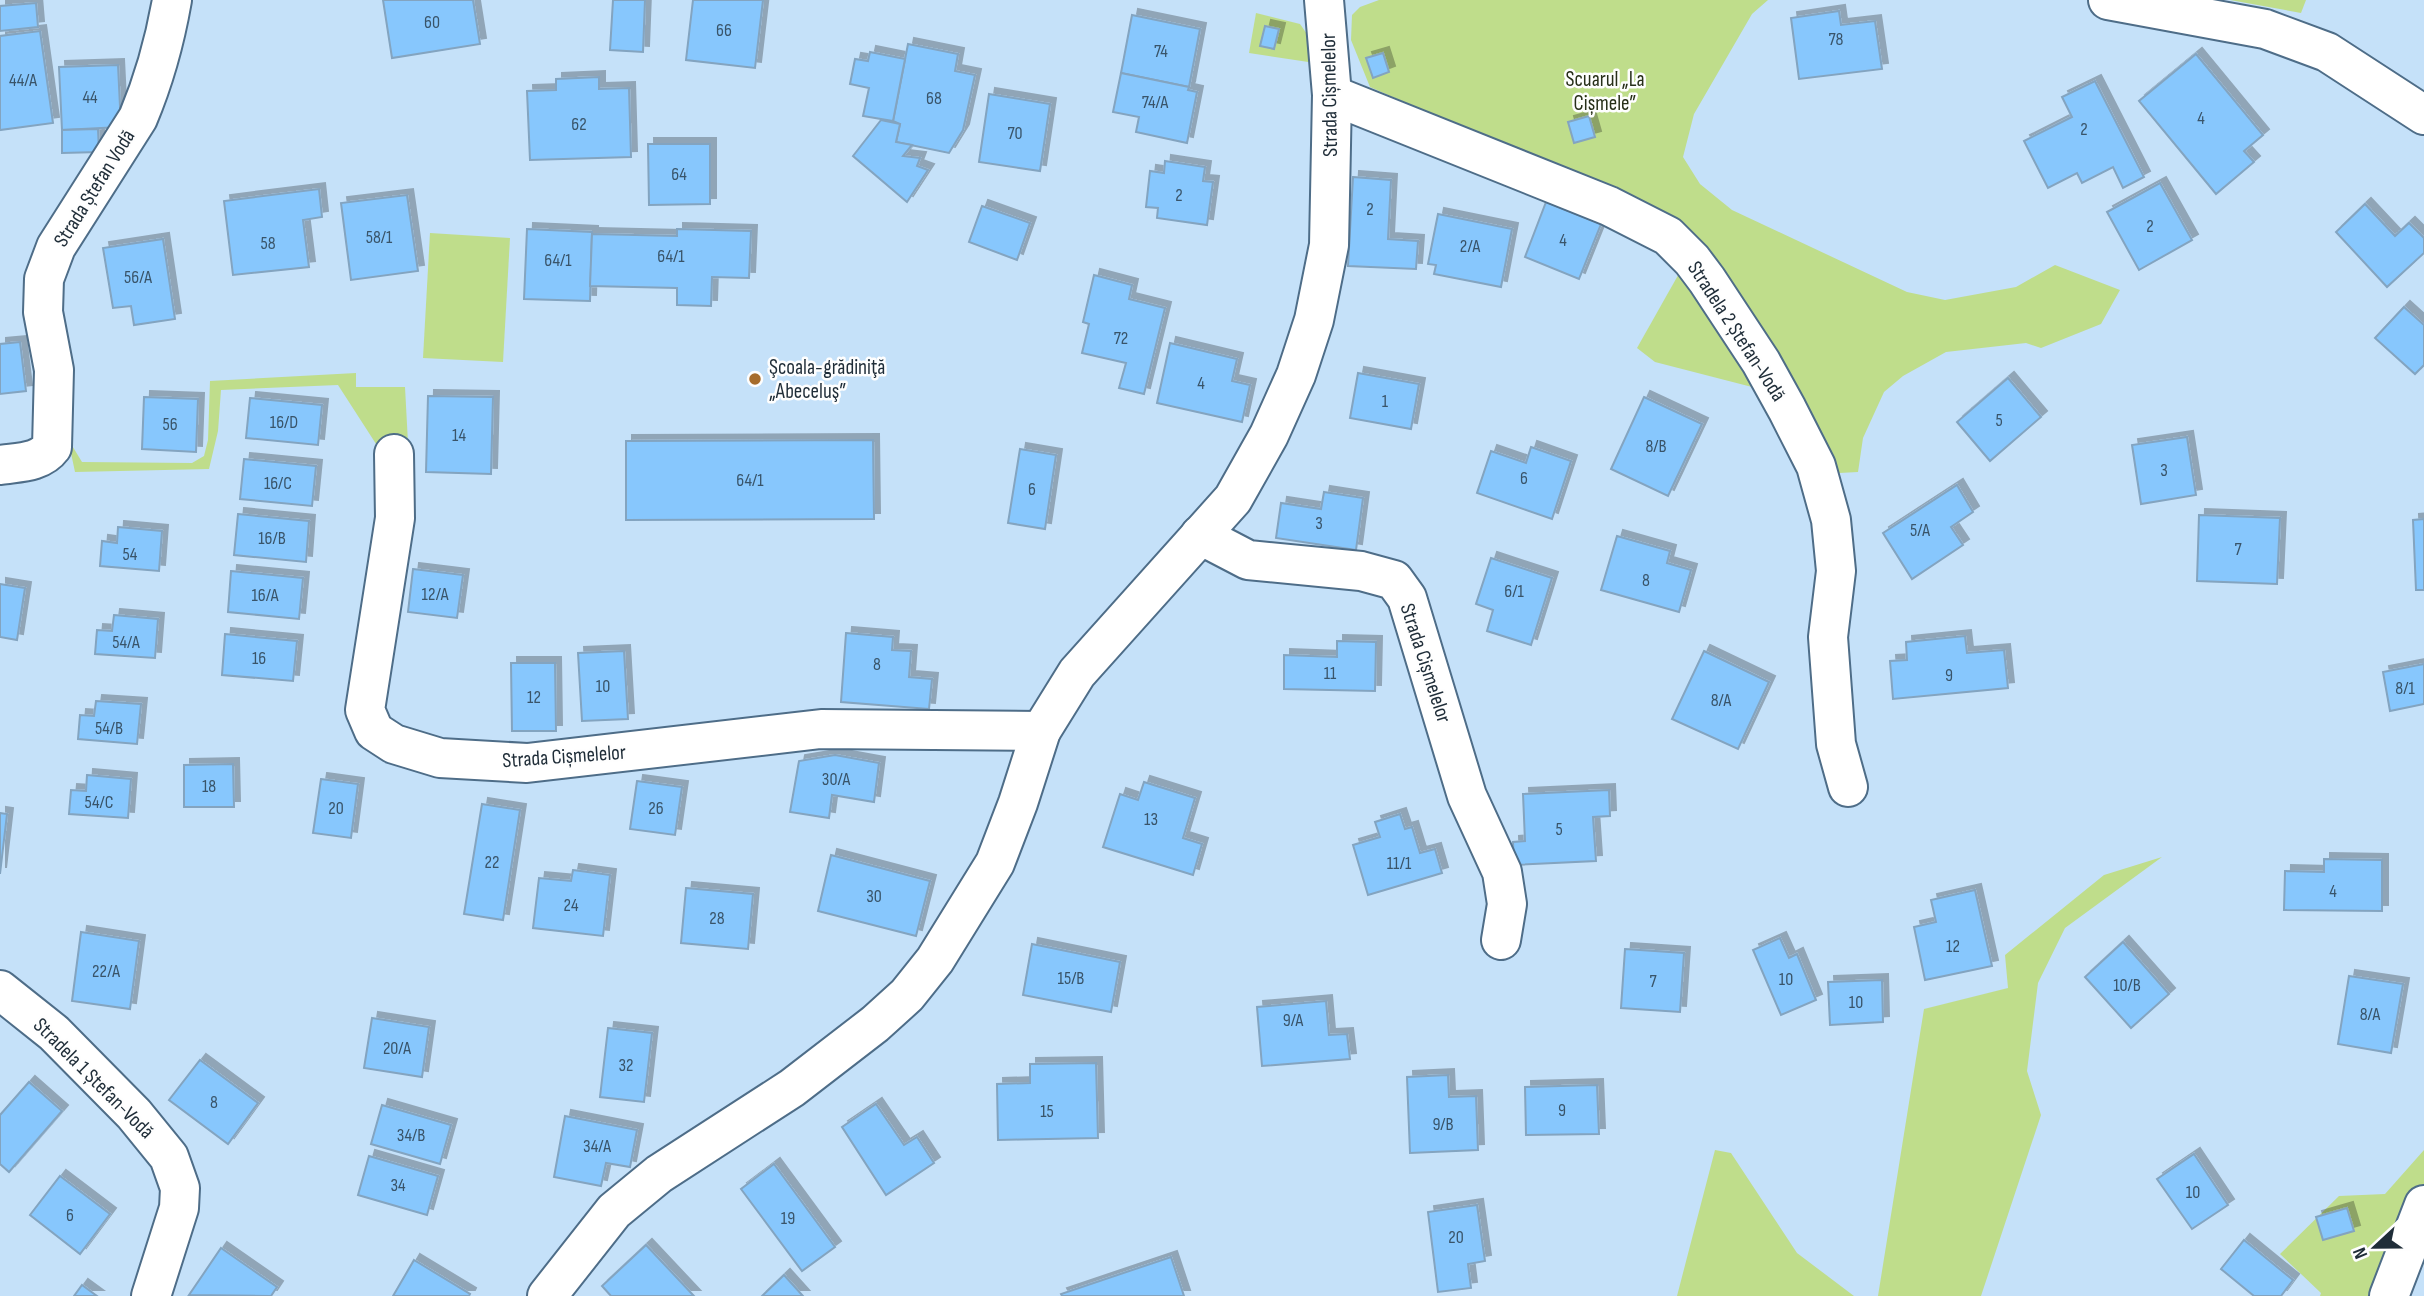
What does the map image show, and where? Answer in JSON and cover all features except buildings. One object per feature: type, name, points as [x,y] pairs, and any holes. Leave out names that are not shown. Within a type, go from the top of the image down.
[{"type":"street","name":"Strada Ștefan Vodă","points":[[0,465],[36,460],[46,455],[52,447],[54,370],[43,312],[44,279],[56,247],[138,118],[157,62],[172,0]]},
{"type":"street","name":"Strada Cișmelelor","points":[[547,1296],[614,1211],[659,1174],[792,1088],[875,1024],[907,995],[935,960],[995,863],[1018,803],[1041,730],[1077,673],[1233,499],[1269,435],[1296,375],[1314,320],[1329,245],[1332,95],[1324,0]]},
{"type":"street","points":[[2108,0],[2264,29],[2328,52],[2424,115]]},
{"type":"street","name":"Stradela 2 Ștefan-Vodă","points":[[1332,95],[1609,206],[1668,236],[1707,279],[1761,362],[1816,466],[1832,533],[1836,571],[1828,637],[1836,744],[1848,787]]},
{"type":"street","name":"Strada Cișmelelor","points":[[394,454],[395,518],[365,710],[374,731],[394,744],[440,758],[527,763],[821,729],[1041,730]]},
{"type":"street","name":"Strada Cișmelelor","points":[[1200,535],[1248,560],[1362,571],[1394,580],[1407,598],[1467,796],[1502,872],[1507,904],[1501,940]]},
{"type":"street","name":"Stradela 1 Ștefan-Vodă","points":[[0,990],[54,1033],[134,1114],[169,1157],[180,1188],[179,1208],[151,1296]]},
{"type":"street","points":[[2389,1296],[2424,1205]]},
{"type":"green space","name":"Scuarul „La Cișmele”","points":[[1379,0],[1768,0],[1752,14],[1694,114],[1683,157],[1700,184],[1732,210],[1907,292],[1945,300],[2016,287],[2055,265],[2120,290],[2101,324],[2041,348],[2026,343],[1946,352],[1903,376],[1884,392],[1863,438],[1858,472],[1839,473],[1709,259],[1668,218],[1370,87],[1351,40],[1352,15],[1360,7]]},
{"type":"green space","points":[[2230,0],[2306,0],[2301,13]]},
{"type":"green space","points":[[1256,13],[1300,24],[1312,41],[1315,63],[1249,53]]},
{"type":"green space","points":[[430,233],[510,238],[503,362],[423,358]]},
{"type":"green space","points":[[1681,270],[1752,387],[1655,362],[1637,348]]},
{"type":"green space","points":[[356,373],[356,387],[405,387],[408,443],[378,447],[338,385],[221,390],[218,431],[209,469],[75,472],[68,439],[82,462],[192,463],[204,456],[208,440],[210,381]]},
{"type":"green space","points":[[2162,857],[2065,928],[2038,983],[2027,1071],[2041,1115],[1981,1296],[1878,1296],[1924,1009],[2008,988],[2005,955],[2104,875]]},
{"type":"green space","points":[[1715,1150],[1731,1153],[1797,1253],[1854,1296],[1677,1296]]},
{"type":"green space","points":[[2424,1150],[2424,1185],[2369,1296],[2320,1296],[2321,1293],[2280,1254],[2339,1196],[2385,1194]]},
{"type":"place","name":"Şcoala-grădiniţă „Abeceluş”","points":[[755,379]]}]
